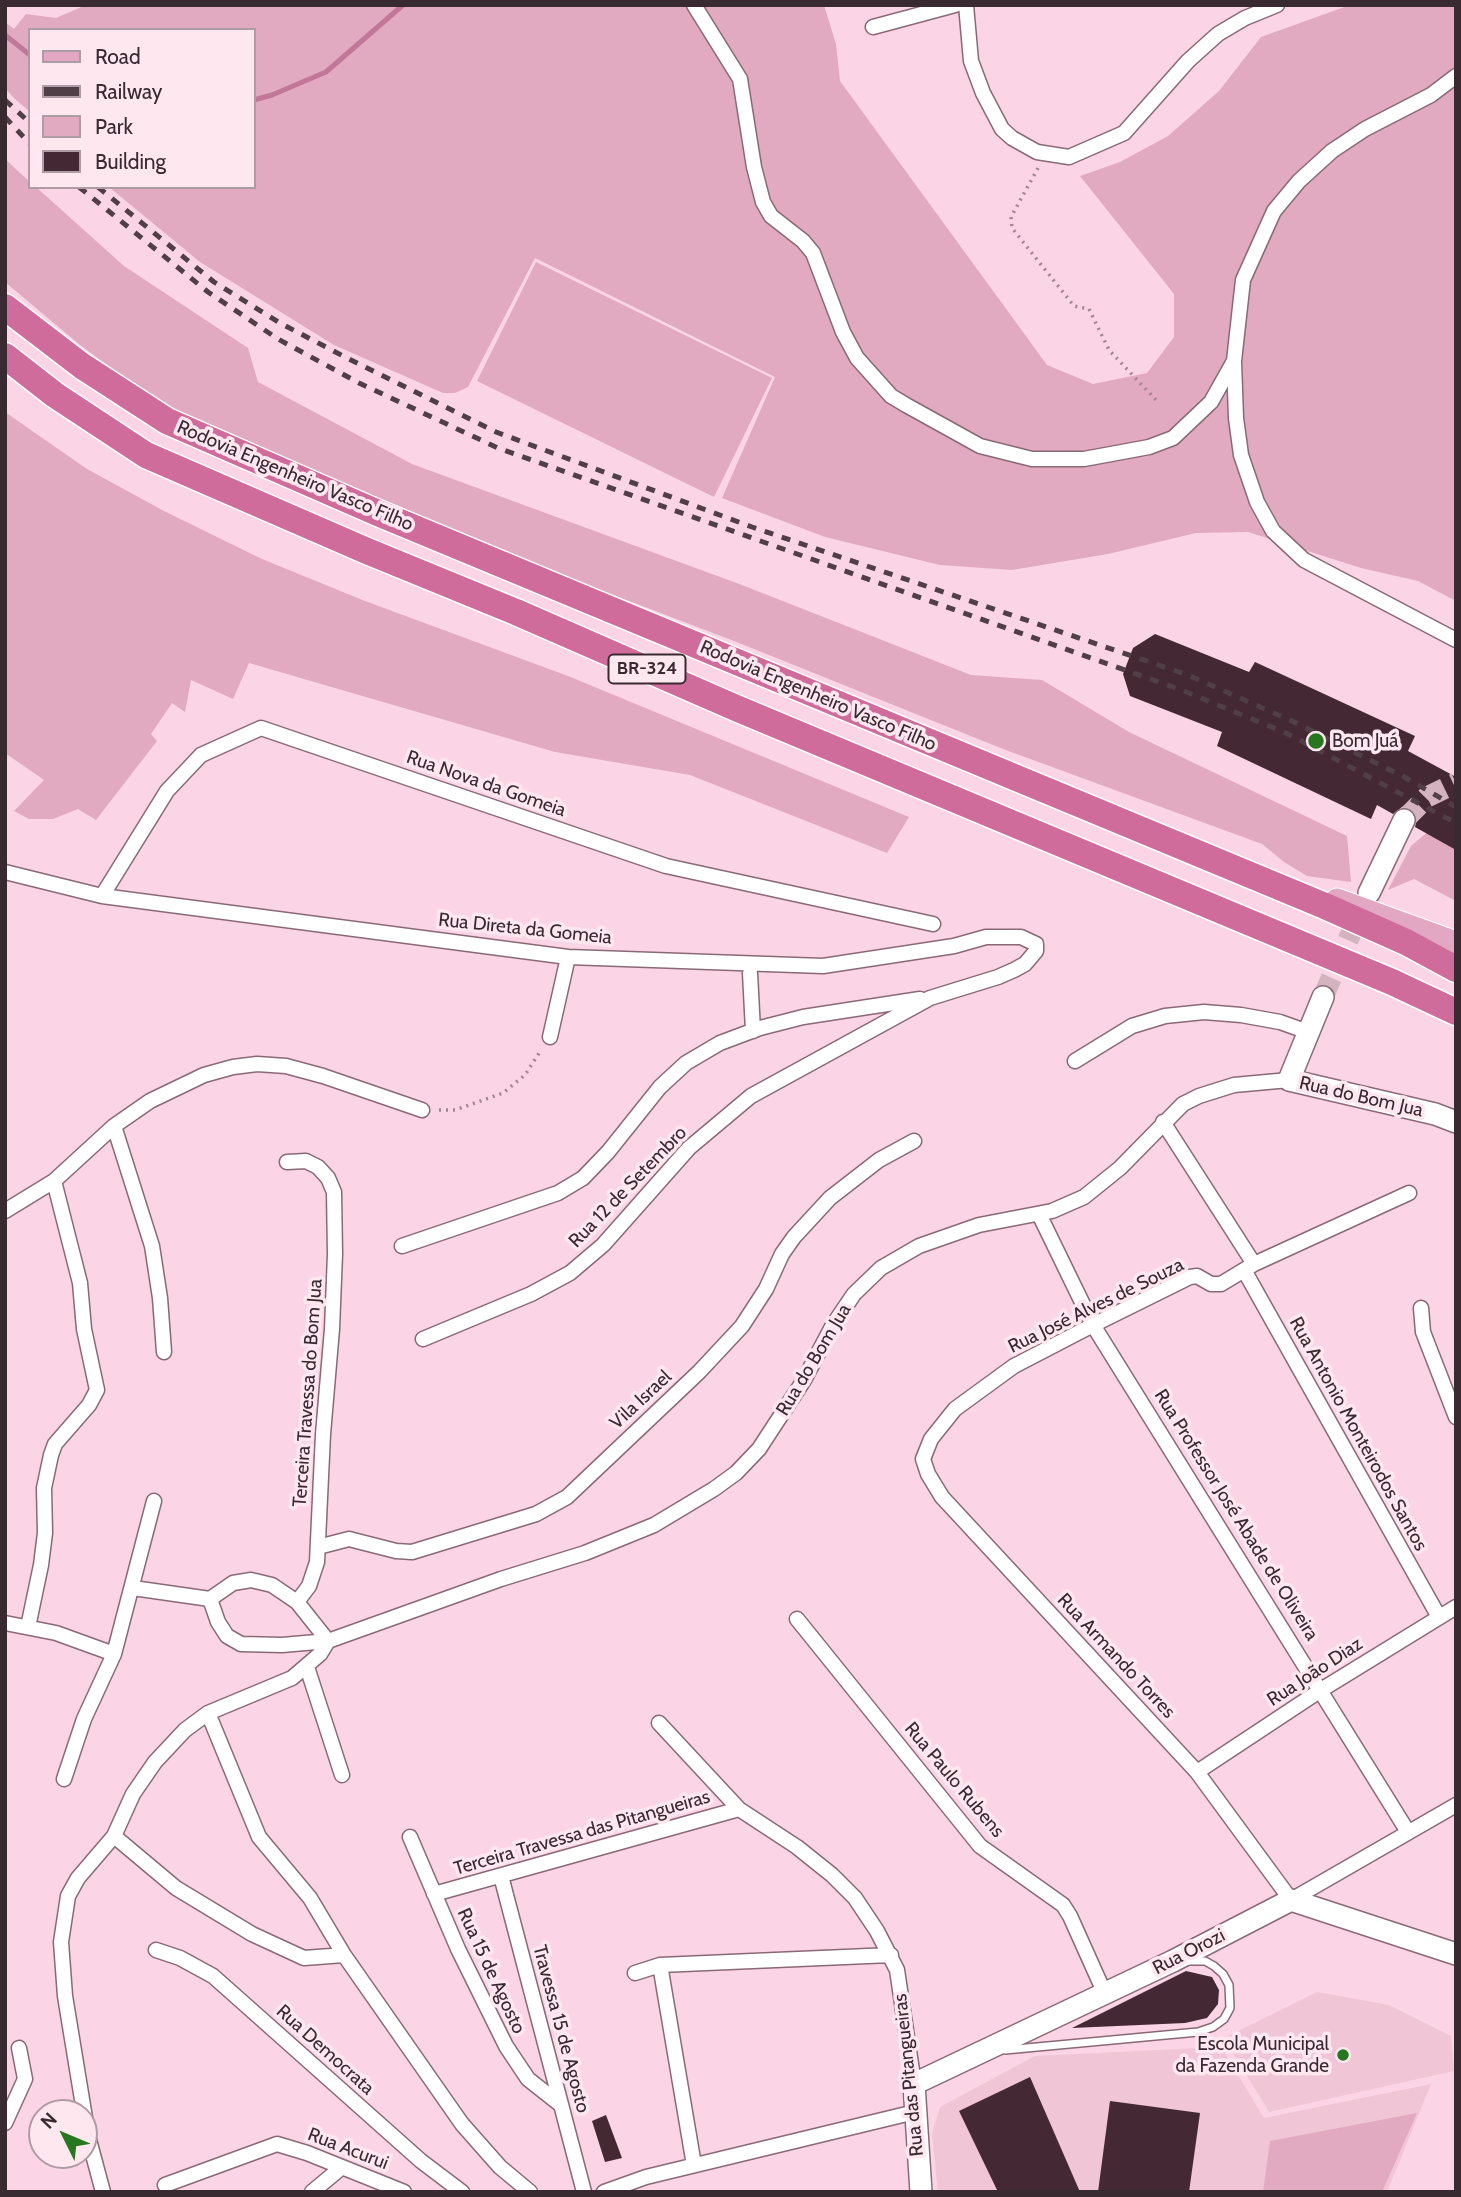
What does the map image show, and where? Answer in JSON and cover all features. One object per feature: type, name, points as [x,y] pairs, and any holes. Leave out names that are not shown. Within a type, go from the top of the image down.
[{"type":"highway","name":"Rodovia Engenheiro Vasco Filho","points":[[5,307],[82,366],[167,421],[378,513],[1236,869],[1383,932],[1456,969]]},
{"type":"highway","name":"Rodovia Engenheiro Vasco Filho","points":[[5,356],[55,395],[146,455],[736,708],[1392,982],[1456,1012]]},
{"type":"main road","points":[[1236,869],[1329,897],[1456,943]]},
{"type":"street","points":[[694,5],[740,79],[754,167],[763,202],[771,215],[803,241],[813,253],[848,344],[856,358],[891,396],[980,446],[1032,459],[1084,459],[1149,447],[1172,438],[1211,402],[1234,361]]},
{"type":"street","points":[[873,27],[955,5]]},
{"type":"street","points":[[966,5],[971,61],[1002,129],[1037,152],[1069,157],[1124,133],[1188,61],[1218,34],[1245,18],[1276,5]]},
{"type":"street","points":[[1454,77],[1431,95],[1365,129],[1332,151],[1299,181],[1274,211],[1243,280],[1234,361],[1236,418],[1241,455],[1257,502],[1273,531],[1304,560],[1456,640]]},
{"type":"street","name":"Rua Nova da Gomeia","points":[[102,897],[167,791],[201,755],[261,728],[666,866],[933,924]]},
{"type":"street","points":[[1369,893],[1404,820]]},
{"type":"street","name":"Rua Direta da Gomeia","points":[[5,872],[102,897],[568,957],[823,966],[954,946],[986,937],[1021,937],[1035,944],[1036,951]]},
{"type":"street","name":"Rua 12 de Setembro","points":[[423,1339],[531,1294],[570,1273],[603,1245],[689,1148],[751,1096],[930,998],[998,977],[1025,964],[1036,951]]},
{"type":"street","points":[[550,1037],[568,957]]},
{"type":"street","points":[[750,973],[753,1031]]},
{"type":"street","points":[[1289,1080],[1323,997]]},
{"type":"street","points":[[402,1246],[558,1193],[583,1178],[608,1152],[660,1087],[686,1063],[720,1042],[803,1017],[930,998]]},
{"type":"street","points":[[1075,1061],[1132,1027],[1165,1016],[1204,1012],[1241,1015],[1280,1022],[1308,1032]]},
{"type":"street","points":[[5,1210],[54,1181],[114,1126],[150,1101],[204,1075],[233,1067],[257,1064],[286,1066],[422,1110]]},
{"type":"street","name":"Rua do Bom Jua","points":[[210,1599],[218,1622],[228,1636],[241,1644],[328,1641],[501,1579],[584,1553],[654,1525],[714,1489],[736,1473],[760,1449],[804,1380],[847,1304],[881,1268],[919,1246],[979,1225],[1039,1214],[1067,1205],[1102,1184],[1183,1104],[1215,1089],[1289,1080],[1435,1114],[1456,1122]]},
{"type":"street","name":"Rua Antonio Monteirodos Santos","points":[[1163,1122],[1249,1267],[1439,1617]]},
{"type":"street","points":[[114,1126],[152,1246],[160,1297],[164,1352]]},
{"type":"street","name":"Vila Israel","points":[[318,1547],[349,1539],[396,1551],[412,1552],[536,1514],[567,1497],[699,1373],[742,1326],[766,1289],[782,1254],[830,1198],[879,1160],[914,1141]]},
{"type":"street","name":"Terceira Travessa do Bom Jua","points":[[287,1162],[306,1161],[318,1167],[328,1178],[334,1192],[334,1279],[318,1547],[313,1576],[297,1602]]},
{"type":"street","points":[[28,1627],[41,1565],[45,1533],[44,1488],[51,1455],[55,1444],[89,1405],[97,1390],[84,1329],[80,1283],[54,1181]]},
{"type":"street","name":"Rua José Alves de Souza","points":[[931,1439],[955,1409],[979,1389],[1014,1366],[1093,1325],[1190,1277],[1197,1276],[1211,1284],[1221,1284],[1249,1267],[1409,1193]]},
{"type":"street","name":"Rua Professor José Abade de Oliveira","points":[[1039,1214],[1093,1325],[1408,1832]]},
{"type":"street","points":[[1421,1308],[1423,1332],[1456,1417]]},
{"type":"street","name":"Rua Armando Torres","points":[[931,1439],[923,1459],[928,1474],[942,1497],[1197,1772],[1291,1900]]},
{"type":"street","points":[[64,1779],[84,1719],[114,1654],[154,1501]]},
{"type":"street","points":[[103,2192],[88,2136],[65,1996],[61,1942],[65,1907],[72,1889],[114,1836],[133,1794],[155,1762],[185,1731],[208,1713],[292,1678],[320,1654],[328,1641],[297,1602],[271,1585],[251,1580],[233,1583],[210,1599],[133,1588]]},
{"type":"street","name":"Rua João Diaz","points":[[1197,1772],[1321,1690],[1456,1607]]},
{"type":"street","name":"Rua Paulo Rubens","points":[[797,1619],[980,1846],[1063,1905],[1105,1994]]},
{"type":"street","points":[[5,1623],[56,1633],[114,1654]]},
{"type":"street","points":[[307,1667],[342,1775]]},
{"type":"street","points":[[208,1713],[259,1837],[310,1898],[344,1955],[462,2124],[500,2167],[530,2192]]},
{"type":"street","name":"Rua das Pitangueiras","points":[[659,1723],[739,1809],[797,1847],[832,1875],[855,1898],[891,1955],[897,1970],[914,2084],[921,2192]]},
{"type":"street","name":"Rua Orozi","points":[[914,2084],[1173,1961],[1291,1900],[1456,1805]]},
{"type":"street","name":"Terceira Travessa das Pitangueiras","points":[[435,1894],[739,1809]]},
{"type":"street","points":[[114,1836],[176,1888],[252,1934],[304,1958],[344,1955]]},
{"type":"street","name":"Rua 15 de Agosto","points":[[410,1837],[458,1949],[506,2046],[528,2079],[561,2105]]},
{"type":"street","name":"Travessa 15 de Agosto","points":[[501,1876],[584,2192]]},
{"type":"street","points":[[1291,1900],[1456,1954]]},
{"type":"street","name":"Rua Democrata","points":[[156,1950],[180,1958],[213,1976],[421,2161],[462,2192]]},
{"type":"street","points":[[635,1973],[660,1965],[891,1955]]},
{"type":"street","points":[[660,1965],[694,2165]]},
{"type":"street","points":[[5,2123],[25,2079],[19,2049]]},
{"type":"street","points":[[604,2192],[646,2177],[915,2112]]},
{"type":"street","name":"Rua Acurui","points":[[165,2185],[277,2144],[404,2192]]},
{"type":"street","points":[[312,2192],[342,2167]]},
{"type":"street","points":[[635,2192],[646,2177]]},
{"type":"lane","points":[[987,2051],[1198,2032],[1213,2027],[1224,2018],[1230,2008],[1229,1985],[1223,1974],[1205,1961],[1173,1961]]},
{"type":"path","points":[[1045,153],[1011,217],[1013,228],[1074,306],[1089,309],[1109,350],[1157,402]]},
{"type":"path","points":[[422,1110],[455,1110],[503,1093],[525,1075],[550,1037]]},
{"type":"shaded area","name":"Escola Municipal da Fazenda Grande","points":[[1317,1992],[1389,2005],[1451,2036],[1454,2071],[1269,2112],[1224,2038]]},
{"type":"shaded area","points":[[1221,2047],[1264,2118],[1431,2084],[1387,2192],[938,2192],[932,2134],[940,2107],[1035,2056]]},
{"type":"green space","points":[[86,5],[824,5],[836,44],[840,81],[1047,365],[1093,384],[1147,373],[1174,337],[1174,294],[1080,176],[1120,162],[1168,136],[1219,91],[1261,37],[1350,5],[1456,5],[1456,601],[1418,581],[1361,568],[1248,532],[1196,533],[1108,554],[1012,570],[940,565],[825,537],[722,498],[775,377],[535,258],[468,387],[455,393],[443,393],[334,345],[200,262],[111,189],[256,189],[256,28],[28,28],[28,110],[5,88],[5,22],[14,29],[26,14],[56,18]]},
{"type":"green space","points":[[5,159],[28,180],[28,189],[38,189],[124,266],[248,348],[258,382],[412,464],[742,585],[971,675],[1042,680],[1129,732],[1347,836],[1351,882],[1307,876],[1262,844],[1003,749],[734,641],[503,553],[200,422],[148,395],[80,345],[5,282]]},
{"type":"green space","points":[[536,262],[772,378],[714,497],[477,381]]},
{"type":"green space","points":[[5,412],[87,469],[164,511],[262,559],[365,601],[568,676],[909,817],[887,853],[690,775],[555,752],[249,663],[233,699],[191,680],[185,712],[172,703],[151,734],[157,741],[96,820],[78,809],[53,819],[29,819],[14,811],[44,780],[5,753]]},
{"type":"green space","points":[[1456,808],[1456,901],[1414,879],[1388,890],[1411,846]]},
{"type":"green space","points":[[1417,2113],[1382,2192],[1263,2192],[1270,2141]]},
{"type":"building","name":"Bom Juá","points":[[1155,634],[1249,672],[1255,662],[1415,736],[1408,751],[1456,777],[1456,850],[1415,827],[1417,818],[1410,809],[1402,807],[1393,814],[1377,805],[1371,819],[1217,746],[1222,732],[1130,696],[1123,674],[1133,648]]},
{"type":"building","points":[[1186,1971],[1212,1977],[1219,1990],[1218,2004],[1207,2018],[1185,2023],[1072,2028]]},
{"type":"building","points":[[1030,2077],[1080,2192],[998,2192],[959,2111]]},
{"type":"building","points":[[1110,2101],[1200,2113],[1189,2192],[1098,2192]]},
{"type":"building","points":[[606,2115],[622,2158],[605,2162],[592,2121]]},
{"type":"waterway","points":[[256,99],[326,72],[403,5]]},
{"type":"waterway","points":[[5,35],[28,53]]},
{"type":"tunnel","points":[[1404,820],[1427,797],[1456,783]]},
{"type":"tunnel","points":[[1323,997],[1363,906]]},
{"type":"railway","points":[[5,100],[28,121]]},
{"type":"railway","points":[[5,117],[28,142]]},
{"type":"railway","points":[[81,189],[208,292],[278,339],[359,383],[498,448],[1184,691],[1286,733],[1456,823]]},
{"type":"railway","points":[[100,189],[214,282],[280,323],[496,432],[752,527],[1188,675],[1292,721],[1406,778],[1456,807]]},
{"type":"place","name":"Bom Juá","points":[[1316,741]]},
{"type":"place","name":"Escola Municipal da Fazenda Grande","points":[[1343,2055]]}]
